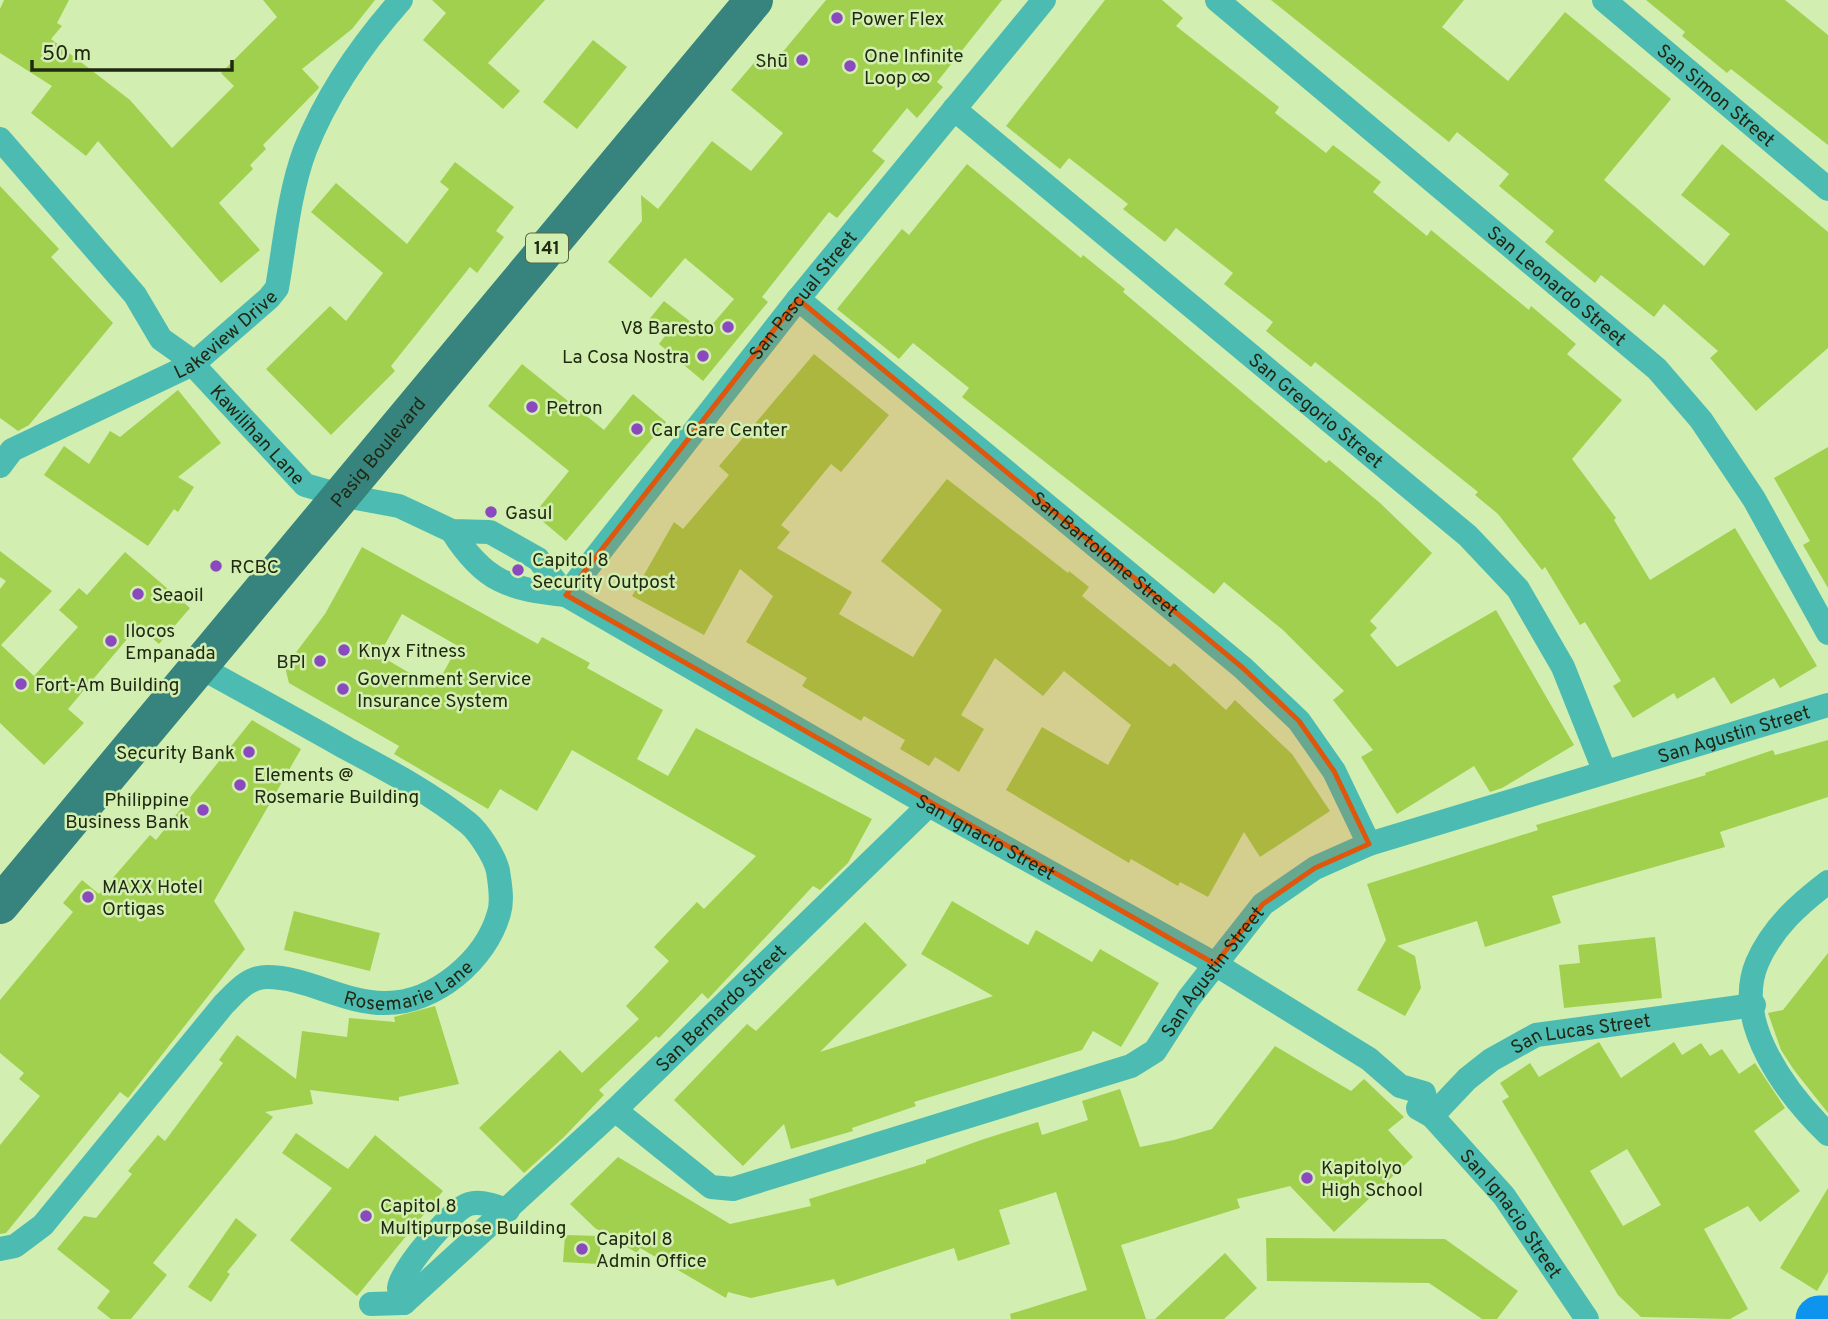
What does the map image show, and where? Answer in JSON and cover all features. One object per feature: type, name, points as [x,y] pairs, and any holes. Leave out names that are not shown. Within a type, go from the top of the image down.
[{"type":"main road","name":"Pasig Boulevard","points":[[0,905],[754,0]]},
{"type":"street","name":"Lakeview Drive","points":[[0,466],[12,450],[189,360],[277,288],[295,186],[305,150],[343,74],[401,0]]},
{"type":"street","name":"San Pascual Street","points":[[566,595],[798,299],[1044,0]]},
{"type":"street","name":"San Leonardo Street","points":[[1217,0],[1657,369],[1702,420],[1754,499],[1828,633]]},
{"type":"street","name":"San Simon Street","points":[[1604,0],[1828,189]]},
{"type":"street","name":"San Gregorio Street","points":[[954,109],[1468,536],[1518,589],[1531,611],[1563,667],[1604,770]]},
{"type":"street","name":"Kawilihan Lane","points":[[0,139],[135,295],[176,328],[189,360],[305,485],[340,495]]},
{"type":"street","name":"San Bartolome Street","points":[[798,299],[1243,668],[1299,721],[1334,771],[1368,844]]},
{"type":"street","name":"San Ignacio Street","points":[[340,495],[399,506],[452,531],[490,532],[538,559],[566,595],[929,805],[1215,964],[1368,1059],[1400,1086],[1424,1093],[1430,1114],[1504,1196],[1581,1309]]},
{"type":"street","name":"San Ignacio Street","points":[[452,531],[484,570],[518,590],[566,595]]},
{"type":"street","name":"Rosemarie Lane","points":[[0,1250],[15,1247],[43,1225],[224,1004],[247,982],[266,976],[312,984],[362,1000],[387,1003],[415,996],[443,985],[470,963],[489,938],[500,911],[501,889],[496,863],[470,824],[425,792],[198,666]]},
{"type":"street","name":"San Agustin Street","points":[[615,1110],[711,1187],[733,1189],[1130,1066],[1155,1051],[1215,964],[1263,904],[1315,868],[1368,844],[1604,770],[1828,705]]},
{"type":"street","name":"San Bernardo Street","points":[[404,1303],[615,1110],[929,805]]},
{"type":"street","points":[[1828,882],[1784,920],[1757,964],[1752,986],[1759,1035],[1776,1073],[1803,1109],[1828,1134]]},
{"type":"street","name":"San Lucas Street","points":[[1430,1114],[1491,1060],[1536,1035],[1754,1005]]},
{"type":"street","points":[[371,1304],[404,1303],[400,1281],[458,1210],[476,1203],[508,1210]]},
{"type":"highlighted area","points":[[798,299],[1243,668],[1299,721],[1334,771],[1369,844],[1315,868],[1263,904],[1215,964],[566,595]]},
{"type":"building","points":[[4,0],[69,0],[57,23],[62,26],[51,39],[130,100],[172,148],[234,86],[221,73],[277,17],[263,0],[375,0],[352,29],[302,69],[318,89],[263,145],[266,149],[250,165],[253,169],[219,203],[260,250],[221,283],[98,141],[86,156],[31,113],[52,86],[0,53],[0,9]]},
{"type":"building","points":[[432,0],[545,0],[488,63],[520,91],[503,109],[423,40],[446,13]]},
{"type":"building","points":[[826,0],[1002,0],[937,82],[943,87],[917,118],[907,108],[872,151],[885,161],[837,218],[829,212],[762,297],[768,302],[703,381],[659,344],[665,336],[647,322],[664,301],[705,333],[734,299],[685,258],[651,298],[608,262],[642,221],[641,195],[658,209],[712,141],[751,171],[783,133],[731,90],[759,57],[771,66]]},
{"type":"building","points":[[1105,0],[1162,0],[1183,18],[1176,26],[1279,107],[1275,113],[1326,153],[1333,145],[1381,182],[1373,192],[1427,236],[1431,230],[1529,310],[1531,306],[1576,344],[1567,354],[1622,400],[1572,459],[1616,518],[1614,520],[1650,580],[1735,528],[1817,666],[1780,688],[1774,678],[1731,704],[1714,677],[1677,699],[1674,693],[1633,718],[1613,686],[1621,681],[1585,622],[1580,625],[1545,567],[1542,570],[1498,514],[1475,495],[1478,492],[1315,362],[1311,367],[1266,331],[1273,322],[1224,284],[1233,273],[1176,228],[1165,242],[1123,209],[1128,204],[1069,158],[1060,169],[1006,126]]},
{"type":"building","points":[[1271,0],[1464,0],[1442,27],[1508,81],[1565,12],[1671,99],[1604,180],[1704,266],[1730,234],[1681,195],[1722,144],[1828,232],[1828,348],[1756,411],[1710,358],[1718,351],[1664,304],[1654,317],[1601,275],[1595,283],[1545,242],[1554,231],[1499,186],[1509,174],[1457,132],[1449,142]]},
{"type":"building","points":[[1646,0],[1785,0],[1828,35],[1828,145],[1731,69],[1727,73],[1682,36],[1685,32]]},
{"type":"building","points":[[593,40],[627,67],[577,129],[543,102]]},
{"type":"building","points":[[455,162],[514,207],[496,231],[504,237],[477,273],[470,267],[391,366],[395,371],[331,435],[266,369],[330,306],[346,321],[383,273],[311,212],[336,183],[407,244],[449,189],[440,182]]},
{"type":"building","points":[[967,164],[1081,258],[1083,255],[1125,289],[1123,292],[1326,463],[1329,460],[1380,503],[1432,553],[1370,621],[1377,628],[1370,635],[1397,667],[1496,610],[1574,745],[1502,788],[1490,792],[1474,766],[1397,814],[1361,757],[1373,750],[1333,700],[1344,691],[1283,630],[1224,582],[1214,594],[962,397],[969,388],[913,343],[899,359],[837,309],[902,229],[909,235]]},
{"type":"building","points":[[0,186],[59,249],[51,257],[113,323],[29,425],[18,431],[0,418]]},
{"type":"building","points":[[814,354],[889,415],[841,472],[831,464],[781,525],[790,532],[777,548],[852,592],[839,614],[913,657],[942,610],[881,561],[947,479],[1089,587],[1082,596],[1170,667],[1174,663],[1226,710],[1235,700],[1292,754],[1330,811],[1260,857],[1244,832],[1208,897],[1180,882],[1178,886],[1131,859],[1129,863],[1006,790],[1042,727],[1108,765],[1131,725],[1064,671],[1043,696],[995,658],[961,715],[984,729],[959,772],[935,757],[929,766],[900,749],[905,740],[864,716],[861,721],[802,686],[807,678],[746,642],[773,596],[740,569],[704,635],[632,596],[674,522],[683,529],[729,475],[719,466]]},
{"type":"building","points":[[522,364],[604,430],[633,394],[666,422],[566,541],[534,514],[569,471],[488,406]]},
{"type":"building","points":[[178,390],[221,443],[178,477],[194,487],[178,512],[174,509],[148,546],[44,475],[64,446],[89,464],[110,431],[120,437]]},
{"type":"building","points":[[1828,447],[1828,588],[1803,545],[1810,541],[1774,478]]},
{"type":"building","points":[[362,547],[538,644],[542,637],[590,663],[587,668],[663,710],[637,759],[668,776],[696,728],[872,819],[848,863],[820,890],[813,886],[708,999],[702,993],[659,1038],[656,1036],[599,1090],[604,1095],[564,1137],[524,1173],[479,1128],[560,1050],[582,1073],[639,1019],[626,1006],[669,961],[654,947],[697,902],[704,909],[756,856],[572,750],[537,811],[500,789],[488,809],[394,754],[399,746],[289,683],[285,667],[325,614]],"holes":[[[402,614],[458,646],[435,688],[379,655]]]},
{"type":"building","points":[[0,551],[52,591],[1,645],[34,676],[78,627],[59,610],[79,588],[87,595],[125,552],[190,608],[159,644],[138,626],[68,709],[84,723],[44,765],[0,723],[0,589],[6,581],[0,577]]},
{"type":"building","points":[[252,720],[301,749],[214,901],[245,949],[128,1098],[120,1092],[6,1233],[0,1234],[0,1145],[40,1096],[19,1079],[24,1073],[0,1053],[0,1000],[73,912],[63,903],[82,880],[99,894],[150,835],[156,840]]},
{"type":"building","points":[[1828,740],[1828,797],[1720,832],[1725,847],[1552,896],[1561,923],[1485,947],[1477,921],[1397,946],[1415,956],[1421,988],[1405,1016],[1357,990],[1386,940],[1367,884],[1538,830],[1536,825],[1706,775],[1705,773],[1773,750],[1775,755]]},
{"type":"building","points":[[952,901],[1028,945],[1036,930],[1092,962],[1100,949],[1159,983],[1121,1047],[1093,1031],[1082,1050],[914,1102],[916,1106],[852,1128],[853,1131],[791,1149],[784,1124],[743,1166],[674,1100],[747,1024],[756,1031],[865,922],[907,965],[820,1052],[993,996],[921,954]]},
{"type":"building","points":[[294,911],[380,933],[370,971],[284,950]]},
{"type":"building","points":[[1655,937],[1662,998],[1564,1008],[1559,965],[1580,963],[1578,945]]},
{"type":"building","points":[[1828,953],[1828,1113],[1781,1050],[1768,1013],[1783,1010]]},
{"type":"building","points":[[435,1006],[459,1084],[399,1097],[399,1101],[310,1090],[313,1104],[265,1112],[273,1117],[153,1263],[167,1275],[131,1319],[111,1319],[97,1308],[110,1291],[57,1249],[84,1216],[96,1218],[132,1174],[128,1171],[158,1135],[165,1141],[223,1063],[219,1060],[237,1035],[296,1079],[302,1031],[347,1037],[349,1018],[395,1022],[394,1017]]},
{"type":"building","points":[[1599,1042],[1621,1078],[1674,1042],[1682,1055],[1701,1043],[1710,1056],[1722,1049],[1739,1074],[1755,1063],[1785,1108],[1754,1131],[1800,1191],[1760,1222],[1748,1206],[1704,1229],[1748,1309],[1730,1319],[1641,1317],[1618,1295],[1502,1101],[1509,1097],[1500,1083],[1530,1063],[1539,1077]],"holes":[[[1627,1149],[1661,1205],[1623,1226],[1590,1171]]]},
{"type":"building","points":[[1275,1046],[1351,1091],[1364,1079],[1404,1117],[1388,1130],[1413,1157],[1334,1232],[1290,1186],[1237,1199],[1240,1208],[1121,1245],[1146,1319],[1011,1319],[1010,1314],[1087,1290],[1056,1192],[999,1210],[1010,1244],[958,1261],[954,1248],[837,1286],[834,1279],[751,1298],[728,1292],[726,1298],[640,1248],[637,1253],[595,1228],[570,1204],[618,1157],[730,1224],[811,1206],[809,1199],[926,1163],[926,1160],[1038,1122],[1042,1135],[1088,1120],[1082,1101],[1120,1089],[1140,1147],[1174,1140],[1212,1129]]},
{"type":"building","name":"Capitol 8 Multipurpose Building","points":[[296,1133],[348,1169],[375,1135],[443,1191],[357,1296],[290,1240],[332,1188],[282,1153]]},
{"type":"building","points":[[1828,1188],[1828,1272],[1817,1291],[1780,1268]]},
{"type":"building","points":[[236,1218],[257,1235],[227,1272],[230,1274],[211,1302],[188,1287]]},
{"type":"building","name":"Capitol 8 Admin Office","points":[[565,1235],[601,1236],[599,1264],[563,1262]]},
{"type":"building","points":[[1266,1238],[1445,1239],[1518,1291],[1497,1319],[1482,1319],[1429,1283],[1267,1281]]},
{"type":"building","points":[[1225,1253],[1257,1288],[1224,1319],[1155,1319]]},
{"type":"waterway","points":[[1819,1319],[1828,1319]]},
{"type":"place","name":"Power Flex","points":[[837,18]]},
{"type":"place","name":"Shū","points":[[802,60]]},
{"type":"place","name":"One Infinite Loop ∞","points":[[850,66]]},
{"type":"place","name":"V8 Baresto","points":[[728,327]]},
{"type":"place","name":"La Cosa Nostra","points":[[703,356]]},
{"type":"place","name":"Petron","points":[[532,407]]},
{"type":"place","name":"Car Care Center","points":[[637,429]]},
{"type":"place","name":"Gasul","points":[[491,512]]},
{"type":"place","name":"RCBC","points":[[216,566]]},
{"type":"place","name":"Capitol 8 Security Outpost","points":[[518,570]]},
{"type":"place","name":"Seaoil","points":[[138,594]]},
{"type":"place","name":"Ilocos Empanada","points":[[111,641]]},
{"type":"place","name":"Knyx Fitness","points":[[344,650]]},
{"type":"place","name":"BPI","points":[[320,661]]},
{"type":"place","name":"Fort-Am Building","points":[[21,684]]},
{"type":"place","name":"Government Service Insurance System","points":[[343,689]]},
{"type":"place","name":"Security Bank","points":[[249,752]]},
{"type":"place","name":"Elements @ Rosemarie Building","points":[[240,785]]},
{"type":"place","name":"Philippine Business Bank","points":[[203,810]]},
{"type":"place","name":"MAXX Hotel Ortigas","points":[[88,897]]},
{"type":"place","name":"Kapitolyo High School","points":[[1307,1178]]},
{"type":"place","name":"Capitol 8 Multipurpose Building","points":[[366,1216]]},
{"type":"place","name":"Capitol 8 Admin Office","points":[[582,1249]]}]
